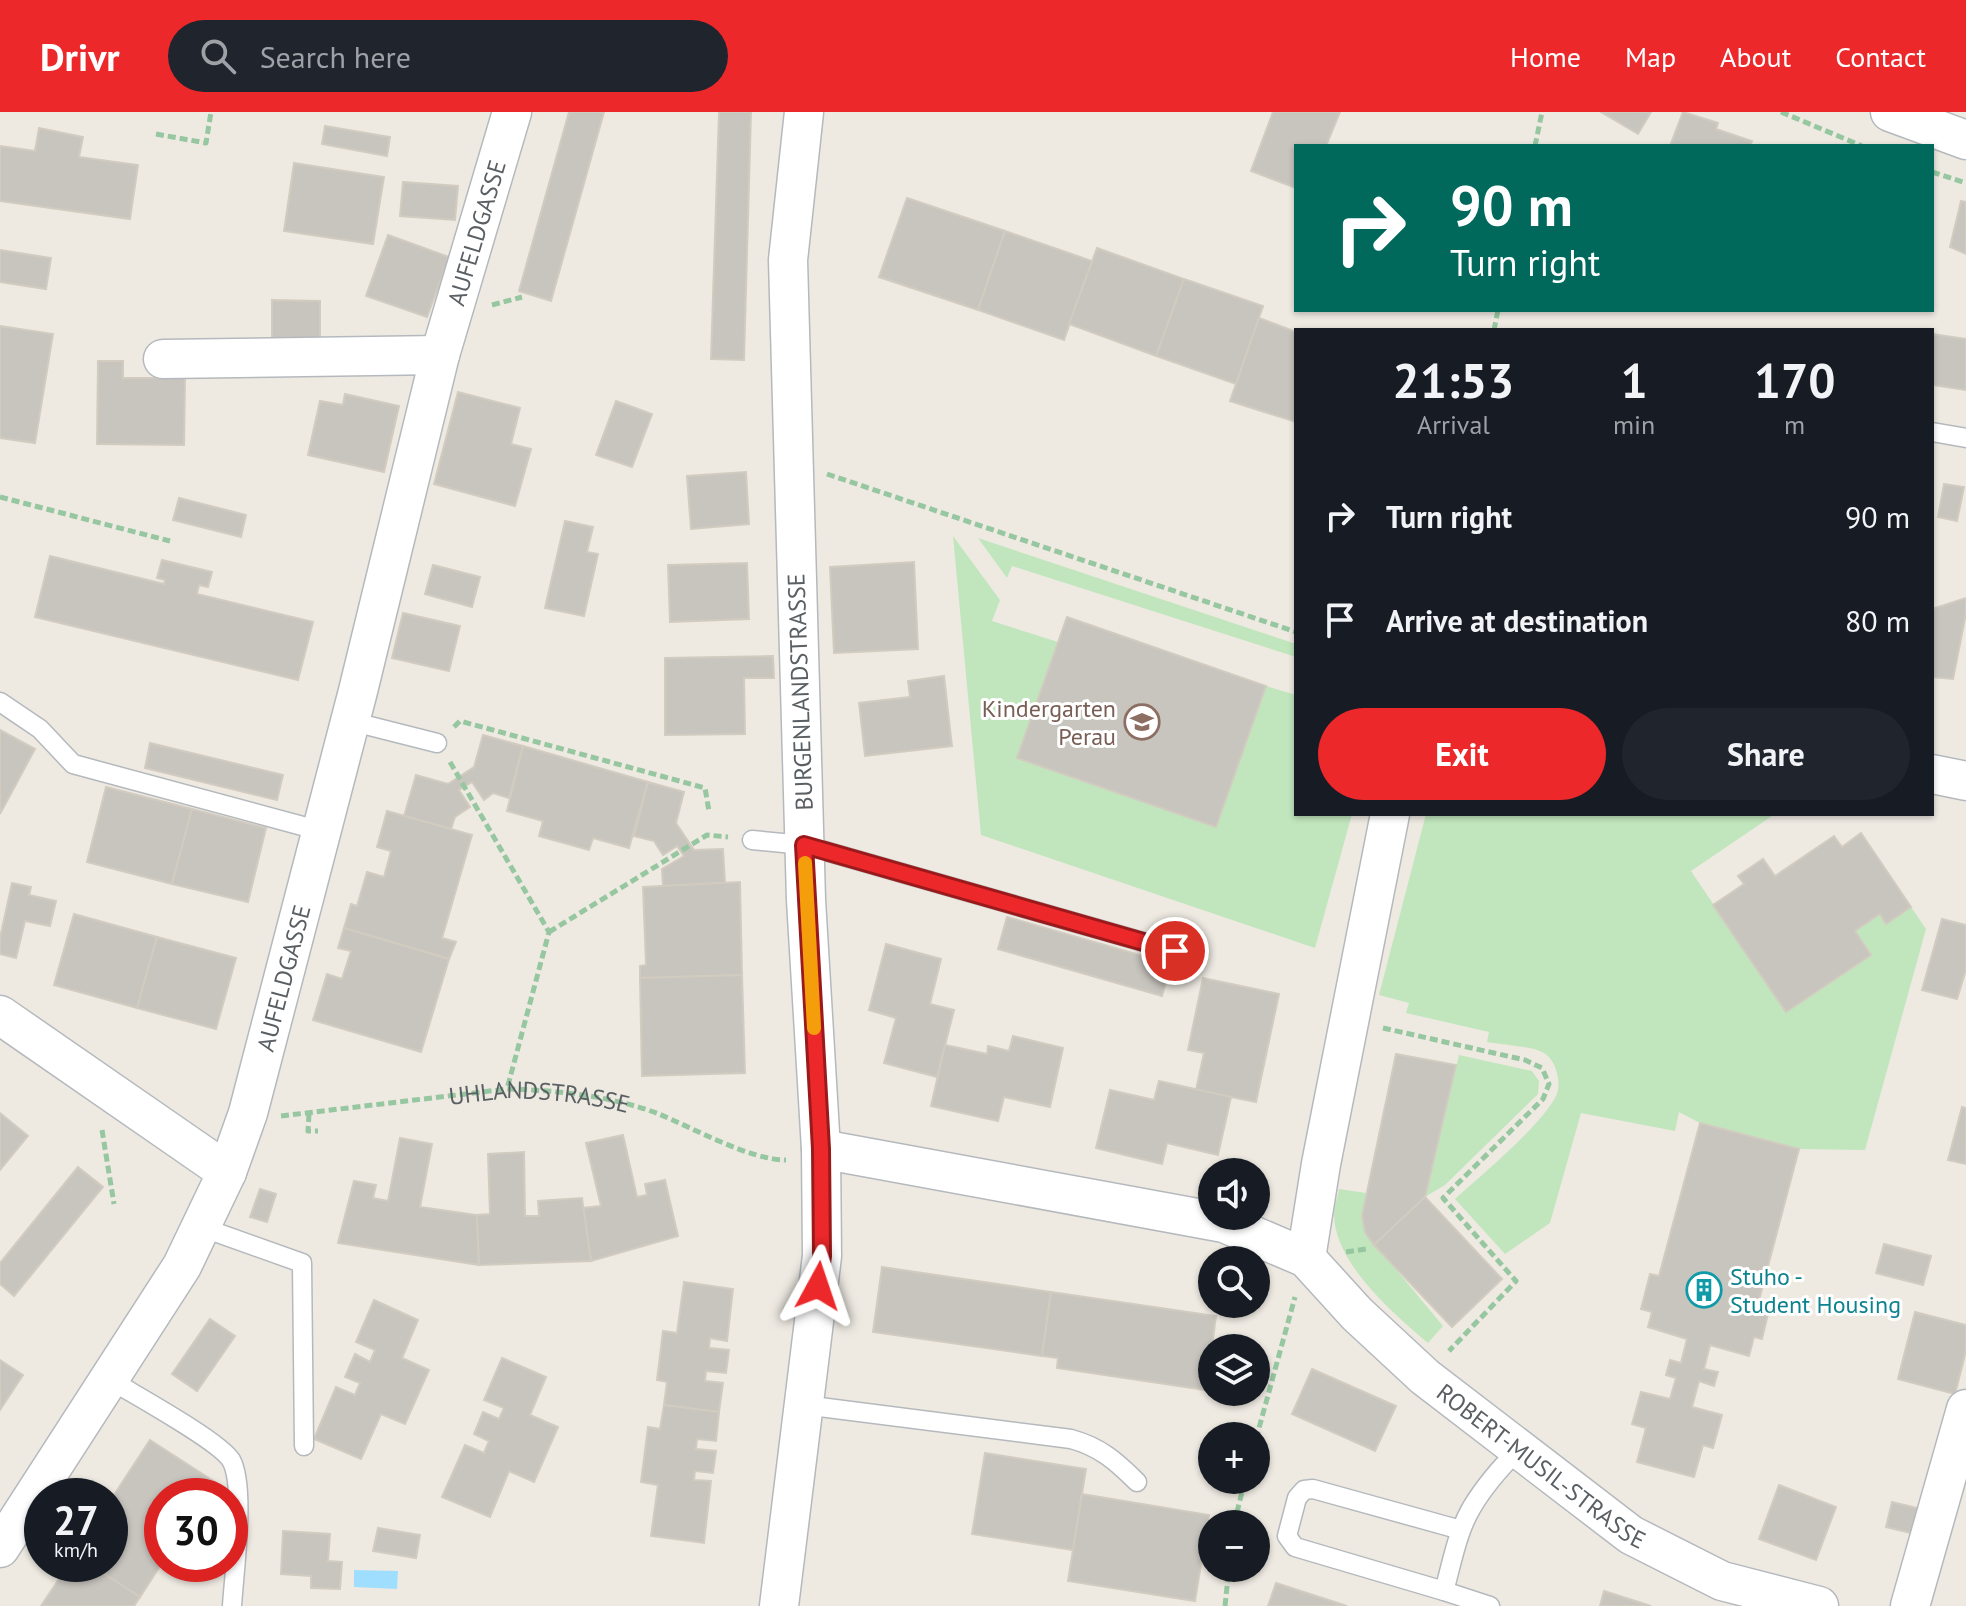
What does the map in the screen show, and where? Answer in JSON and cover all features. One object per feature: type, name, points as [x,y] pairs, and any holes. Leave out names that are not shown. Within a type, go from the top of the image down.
[{"type":"street","name":"AUFELDGASSE","points":[[0,1548],[182,1266],[227,1172],[248,1113],[350,721],[440,355],[512,112]]},
{"type":"street","name":"BURGENLANDSTRASSE","points":[[779,1606],[822,1256],[821,1149],[804,845],[788,260],[804,112]]},
{"type":"street","points":[[1890,112],[1966,140]]},
{"type":"street","points":[[163,359],[440,355]]},
{"type":"street","points":[[1934,774],[1966,781]]},
{"type":"street","points":[[1306,1258],[1321,1164],[1390,816]]},
{"type":"street","points":[[0,1015],[227,1172]]},
{"type":"street","name":"ROBERT-MUSIL-STRASSE","points":[[821,1149],[1224,1223],[1306,1258],[1357,1314],[1425,1377],[1631,1535],[1722,1581],[1819,1606]]},
{"type":"street","points":[[1910,1606],[1966,1409]]},
{"type":"lane","points":[[1934,432],[1966,438]]},
{"type":"lane","points":[[0,702],[40,729],[73,764],[321,831]]},
{"type":"lane","points":[[350,721],[437,743]]},
{"type":"lane","points":[[752,840],[804,845],[1175,951]]},
{"type":"lane","points":[[201,1227],[302,1263],[304,1446]]},
{"type":"lane","points":[[109,1379],[213,1444],[230,1460],[239,1484],[232,1606]]},
{"type":"lane","points":[[804,1405],[1071,1439],[1093,1445],[1111,1457],[1137,1482]]},
{"type":"lane","points":[[1444,1591],[1461,1530],[1472,1507],[1497,1472],[1520,1448]]},
{"type":"lane","points":[[1461,1530],[1313,1489],[1304,1490],[1297,1498],[1287,1536],[1295,1547],[1490,1606]]},
{"type":"path","points":[[156,134],[206,143],[211,112]]},
{"type":"path","points":[[1535,144],[1542,112]]},
{"type":"path","points":[[1781,112],[1857,144]]},
{"type":"path","points":[[1934,173],[1966,183]]},
{"type":"path","points":[[794,463],[1294,631]]},
{"type":"path","points":[[0,497],[170,541]]},
{"type":"path","points":[[549,932],[437,743],[460,721],[705,788],[709,811]]},
{"type":"path","points":[[507,1089],[549,932],[707,835],[752,840]]},
{"type":"path","points":[[1351,1020],[1525,1060],[1542,1068],[1549,1084],[1543,1099],[1443,1198],[1516,1281],[1425,1377]]},
{"type":"path","name":"UHLANDSTRASSE","points":[[248,1113],[271,1116],[309,1114],[507,1089],[614,1101],[656,1113],[760,1156],[783,1161],[821,1149]]},
{"type":"path","points":[[114,1204],[99,1113],[115,1094]]},
{"type":"path","points":[[309,1114],[308,1131],[318,1131]]},
{"type":"path","points":[[1261,1422],[1306,1258]]},
{"type":"path","points":[[1225,1606],[1228,1582]]},
{"type":"green space","points":[[953,536],[1000,600],[992,621],[1058,642],[1018,758],[1216,827],[1266,686],[1294,694],[1294,816],[1351,816],[1315,948],[981,835]]},
{"type":"green space","points":[[978,538],[1294,643],[1294,656],[1012,566],[1007,578]]},
{"type":"green space","points":[[1425,816],[1772,816],[1691,871],[1786,1012],[1870,955],[1855,931],[1880,914],[1886,923],[1911,907],[1926,929],[1865,1150],[1799,1149],[1700,1123],[1679,1112],[1675,1131],[1581,1113],[1550,1223],[1505,1254],[1455,1199],[1513,1147],[1543,1115],[1558,1090],[1553,1063],[1547,1055],[1537,1050],[1487,1042],[1489,1032],[1406,1013],[1409,1003],[1379,995]]},
{"type":"green space","points":[[1459,1055],[1532,1071],[1539,1081],[1538,1094],[1445,1185],[1425,1197]]},
{"type":"green space","points":[[1339,1189],[1366,1193],[1362,1216],[1365,1232],[1443,1326],[1428,1343],[1368,1286],[1344,1251],[1334,1214]]},
{"type":"water","points":[[354,1570],[398,1571],[397,1589],[354,1587]]},
{"type":"building","points":[[569,112],[604,112],[551,301],[519,291]]},
{"type":"building","points":[[719,112],[751,112],[744,360],[711,359]]},
{"type":"building","points":[[1273,112],[1340,112],[1327,144],[1294,144],[1294,187],[1251,171]]},
{"type":"building","points":[[1601,112],[1651,112],[1638,134]]},
{"type":"building","points":[[1683,112],[1718,123],[1716,129],[1752,141],[1751,144],[1671,144]]},
{"type":"building","points":[[325,126],[390,137],[387,156],[322,144]]},
{"type":"building","points":[[39,128],[83,137],[79,157],[138,165],[130,219],[0,201],[0,146],[35,151]]},
{"type":"building","points":[[294,163],[384,177],[373,244],[284,231]]},
{"type":"building","points":[[403,182],[458,186],[455,220],[400,216]]},
{"type":"building","points":[[907,198],[1005,231],[978,310],[879,277]]},
{"type":"building","points":[[1961,201],[1966,202],[1966,254],[1950,247]]},
{"type":"building","points":[[1005,231],[1092,261],[1064,340],[978,310]]},
{"type":"building","points":[[388,235],[449,257],[427,317],[366,296]]},
{"type":"building","points":[[1097,248],[1184,279],[1156,356],[1069,324]]},
{"type":"building","points":[[0,250],[51,258],[46,289],[0,282]]},
{"type":"building","points":[[1184,279],[1263,306],[1236,384],[1156,356]]},
{"type":"building","points":[[272,300],[320,301],[320,344],[272,344]]},
{"type":"building","points":[[1259,318],[1294,331],[1294,421],[1230,401]]},
{"type":"building","points":[[0,326],[53,334],[35,443],[0,438]]},
{"type":"building","points":[[1934,334],[1966,339],[1966,390],[1934,385]]},
{"type":"building","points":[[98,361],[123,361],[123,378],[185,378],[184,445],[97,444]]},
{"type":"building","points":[[458,392],[520,408],[511,444],[531,449],[515,506],[434,484]]},
{"type":"building","points":[[345,394],[399,406],[384,472],[308,455],[320,401],[343,405]]},
{"type":"building","points":[[616,401],[652,414],[632,467],[596,455]]},
{"type":"building","points":[[746,472],[749,524],[691,529],[687,476]]},
{"type":"building","points":[[1944,484],[1964,487],[1957,521],[1938,517]]},
{"type":"building","points":[[179,498],[246,515],[241,537],[173,520]]},
{"type":"building","points":[[565,521],[593,527],[587,552],[598,554],[584,616],[545,608]]},
{"type":"building","points":[[50,556],[164,584],[165,580],[157,578],[162,560],[212,572],[208,587],[199,585],[197,594],[313,622],[298,680],[35,617]]},
{"type":"building","points":[[914,562],[918,649],[834,653],[830,567]]},
{"type":"building","points":[[747,563],[749,619],[670,622],[668,565]]},
{"type":"building","points":[[433,565],[480,577],[472,607],[425,594]]},
{"type":"building","points":[[1966,598],[1966,614],[1953,679],[1934,677],[1934,608]]},
{"type":"building","points":[[403,613],[460,626],[449,671],[392,658]]},
{"type":"building","name":"Kindergarten Perau","points":[[1067,617],[1266,686],[1216,827],[1017,758]]},
{"type":"building","points":[[773,656],[774,678],[744,678],[745,734],[665,735],[665,658]]},
{"type":"building","points":[[944,676],[952,746],[865,756],[859,703],[910,697],[908,681]]},
{"type":"building","points":[[0,730],[35,749],[0,814]]},
{"type":"building","points":[[483,735],[523,746],[509,798],[493,793],[484,800],[472,782],[459,790],[470,807],[455,817],[451,829],[404,816],[416,775],[448,784],[474,767]]},
{"type":"building","points":[[150,743],[283,775],[277,800],[145,768]]},
{"type":"building","points":[[523,746],[648,782],[629,848],[593,838],[589,850],[539,836],[543,821],[507,811]]},
{"type":"building","points":[[648,782],[684,792],[676,823],[694,850],[723,849],[725,883],[663,886],[662,869],[684,856],[677,846],[663,855],[654,841],[634,836]]},
{"type":"building","points":[[106,787],[192,809],[172,884],[87,862]]},
{"type":"building","points":[[192,809],[266,828],[248,902],[172,884]]},
{"type":"building","points":[[387,811],[472,835],[442,938],[456,942],[449,959],[344,928],[351,904],[357,906],[367,872],[384,877],[391,851],[377,847]]},
{"type":"building","points":[[1861,833],[1911,907],[1886,924],[1880,914],[1855,931],[1871,955],[1786,1012],[1713,905],[1744,884],[1738,876],[1763,859],[1775,876],[1834,836],[1842,847]]},
{"type":"building","points":[[740,882],[742,975],[640,978],[640,966],[646,965],[643,887]]},
{"type":"building","points":[[12,883],[31,887],[29,895],[56,901],[50,926],[25,921],[16,958],[0,954],[0,938]]},
{"type":"building","points":[[74,914],[157,937],[137,1008],[54,985]]},
{"type":"building","points":[[1007,917],[1171,964],[1162,996],[998,949]]},
{"type":"building","points":[[1942,919],[1966,925],[1966,970],[1957,999],[1922,990]]},
{"type":"building","points":[[344,928],[449,959],[421,1052],[313,1020],[327,974],[342,979],[351,951],[338,948]]},
{"type":"building","points":[[157,937],[236,958],[216,1029],[137,1008]]},
{"type":"building","points":[[886,944],[941,959],[930,1004],[954,1010],[937,1077],[884,1063],[896,1018],[869,1010]]},
{"type":"building","points":[[742,975],[745,1073],[642,1076],[640,978]]},
{"type":"building","points":[[1203,978],[1279,994],[1256,1102],[1196,1090],[1204,1053],[1188,1050]]},
{"type":"building","points":[[1013,1036],[1063,1048],[1050,1107],[1004,1097],[998,1121],[931,1106],[945,1045],[987,1054],[988,1046],[1009,1051]]},
{"type":"building","points":[[1396,1054],[1456,1065],[1425,1197],[1374,1245],[1365,1232],[1362,1216]]},
{"type":"building","points":[[1159,1081],[1231,1097],[1218,1155],[1167,1143],[1162,1164],[1096,1148],[1110,1090],[1154,1100]]},
{"type":"building","points":[[1962,1107],[1966,1108],[1966,1164],[1948,1160]]},
{"type":"building","points":[[0,1113],[28,1136],[0,1170]]},
{"type":"building","name":"Stuho - Student Housing","points":[[1700,1123],[1799,1149],[1758,1304],[1770,1306],[1762,1339],[1754,1337],[1749,1356],[1710,1345],[1704,1369],[1718,1372],[1714,1386],[1699,1381],[1692,1407],[1722,1415],[1713,1448],[1703,1445],[1694,1477],[1637,1462],[1646,1428],[1632,1424],[1641,1392],[1670,1399],[1676,1378],[1666,1375],[1670,1360],[1681,1363],[1687,1339],[1648,1327],[1652,1312],[1641,1309],[1650,1274],[1659,1276]]},
{"type":"building","points":[[623,1135],[637,1197],[647,1195],[645,1184],[665,1180],[678,1236],[591,1261],[583,1208],[601,1206],[586,1143]]},
{"type":"building","points":[[400,1138],[432,1144],[420,1207],[477,1215],[479,1265],[338,1243],[354,1181],[376,1185],[373,1198],[388,1201]]},
{"type":"building","points":[[524,1152],[525,1216],[539,1216],[538,1201],[582,1198],[591,1261],[479,1265],[477,1215],[490,1214],[488,1154]]},
{"type":"building","points":[[78,1167],[103,1187],[14,1296],[0,1284],[0,1263]]},
{"type":"building","points":[[260,1189],[276,1194],[267,1222],[250,1217]]},
{"type":"building","points":[[1425,1197],[1502,1279],[1452,1327],[1374,1245]]},
{"type":"building","points":[[1884,1244],[1931,1256],[1923,1285],[1876,1273]]},
{"type":"building","points":[[882,1267],[1051,1292],[1042,1356],[873,1332]]},
{"type":"building","points":[[684,1282],[733,1289],[727,1341],[710,1338],[709,1348],[729,1350],[726,1373],[706,1371],[705,1381],[723,1383],[719,1412],[664,1405],[667,1382],[657,1380],[663,1331],[677,1333]]},
{"type":"building","points":[[1051,1292],[1198,1313],[1198,1318],[1216,1318],[1214,1334],[1198,1334],[1198,1389],[1057,1368],[1058,1358],[1042,1356]]},
{"type":"building","points":[[374,1300],[418,1320],[402,1358],[429,1370],[405,1424],[381,1414],[361,1459],[314,1439],[336,1387],[355,1395],[360,1383],[345,1377],[355,1354],[370,1362],[375,1350],[356,1342]]},
{"type":"building","points":[[1915,1312],[1966,1325],[1966,1351],[1955,1394],[1898,1379]]},
{"type":"building","points":[[210,1319],[235,1336],[197,1391],[172,1374]]},
{"type":"building","points":[[502,1358],[546,1377],[530,1415],[558,1427],[534,1482],[509,1471],[490,1517],[442,1497],[465,1445],[484,1453],[489,1441],[474,1434],[483,1412],[499,1419],[504,1408],[484,1400]]},
{"type":"building","points":[[0,1360],[23,1375],[0,1410]]},
{"type":"building","points":[[1312,1369],[1396,1406],[1375,1451],[1292,1414]]},
{"type":"building","points":[[664,1405],[719,1412],[716,1441],[697,1439],[696,1449],[716,1451],[713,1473],[695,1471],[694,1480],[711,1481],[704,1543],[651,1536],[658,1485],[641,1482],[648,1427],[660,1429]]},
{"type":"building","points":[[150,1440],[209,1478],[144,1478],[144,1582],[150,1582],[140,1597],[117,1582],[128,1582],[128,1478],[125,1478]]},
{"type":"building","points":[[985,1453],[1086,1469],[1073,1550],[972,1534]]},
{"type":"building","points":[[1779,1485],[1836,1507],[1816,1560],[1759,1539]]},
{"type":"building","points":[[1082,1494],[1198,1513],[1198,1582],[1195,1601],[1068,1581]]},
{"type":"building","points":[[1892,1502],[1921,1509],[1915,1534],[1886,1527]]},
{"type":"building","points":[[378,1528],[420,1535],[416,1558],[373,1551]]},
{"type":"building","points":[[283,1531],[330,1534],[328,1561],[342,1562],[340,1589],[311,1588],[311,1576],[281,1574]]},
{"type":"building","points":[[57,1582],[117,1582],[140,1597],[134,1606],[41,1606]]},
{"type":"building","points":[[1276,1583],[1347,1606],[1268,1606]]},
{"type":"building","points":[[1604,1591],[1651,1606],[1600,1606]]},
{"type":"slow traffic","points":[[805,863],[814,1028]]},
{"type":"place","name":"Kindergarten Perau","points":[[1142,722]]},
{"type":"place","name":"Stuho - Student Housing","points":[[1704,1290]]},
{"type":"route","points":[[818,1286],[822,1256],[821,1149],[804,845],[1175,951]]}]
